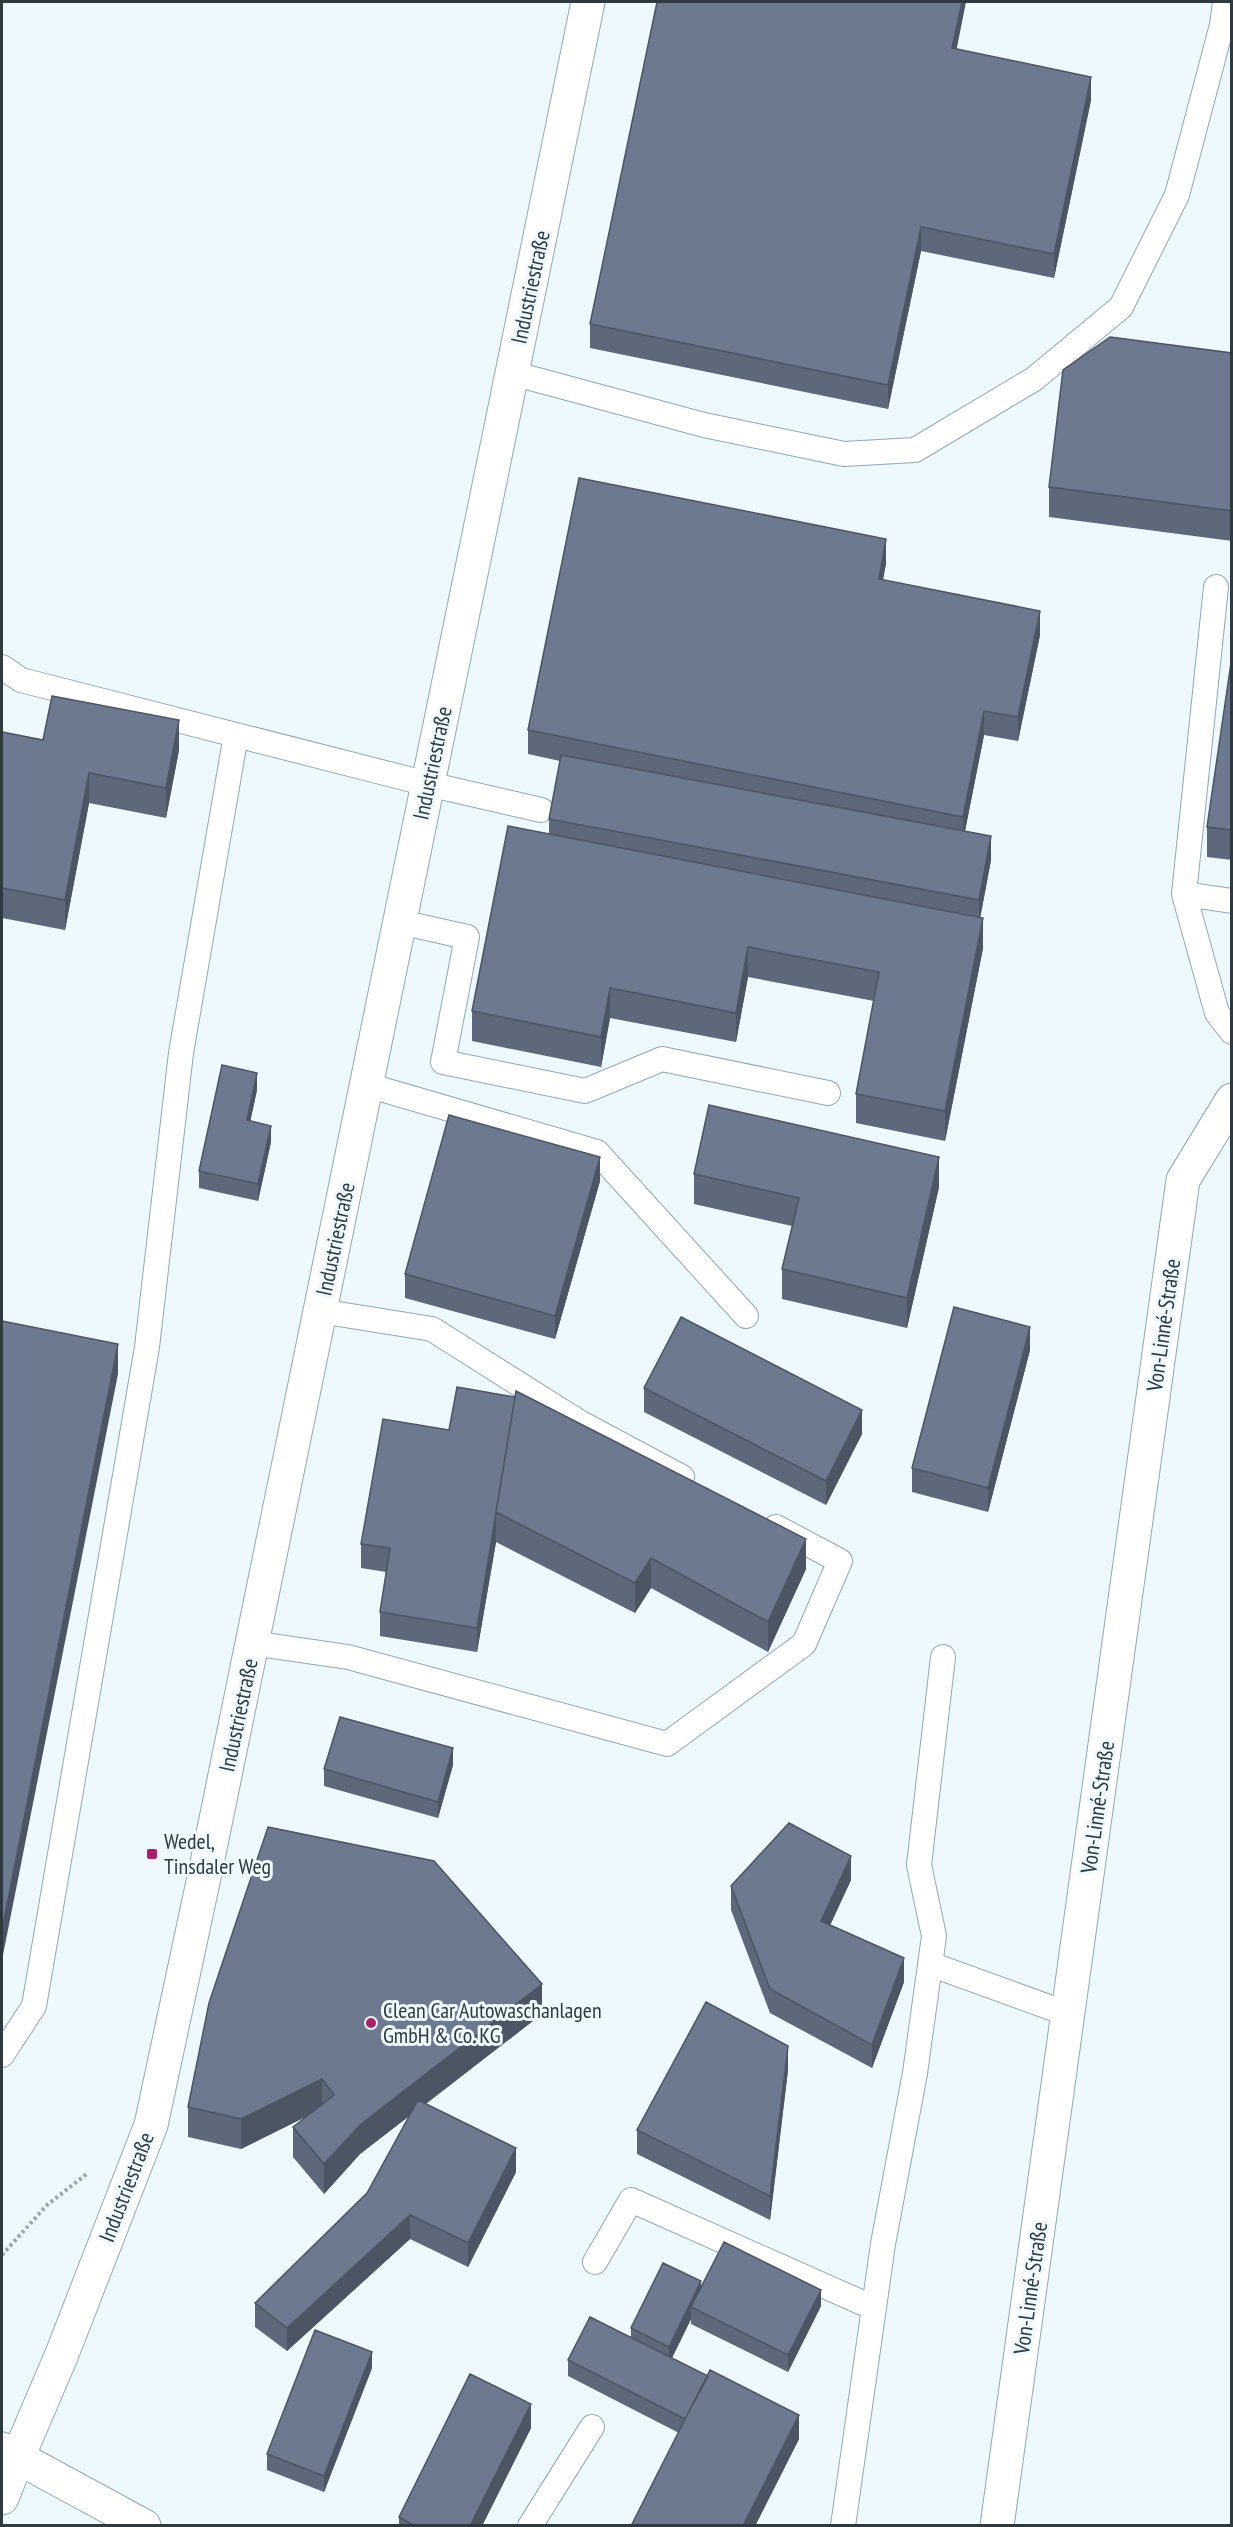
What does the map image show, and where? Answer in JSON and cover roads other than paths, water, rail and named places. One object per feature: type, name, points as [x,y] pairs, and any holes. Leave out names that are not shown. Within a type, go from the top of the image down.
[{"type":"street","name":"Industriestraße","points":[[2,2498],[10,2453],[62,2354],[151,2125],[588,2]]},
{"type":"street","name":"Von-Linné-Straße","points":[[997,2526],[1184,1180],[1232,1100]]},
{"type":"street","points":[[10,2453],[144,2526]]},
{"type":"lane","points":[[512,373],[704,425],[844,454],[915,450],[1034,379],[1121,307],[1177,195],[1222,25],[1225,2]]},
{"type":"lane","points":[[1216,587],[1184,894],[1217,1012],[1232,1032]]},
{"type":"lane","points":[[2,667],[21,680],[428,784],[541,810]]},
{"type":"lane","points":[[2,2055],[34,2006],[147,1347],[181,1053],[236,735]]},
{"type":"lane","points":[[1184,894],[1232,901]]},
{"type":"lane","points":[[400,922],[467,937],[442,1062],[585,1091],[662,1059],[828,1093]]},
{"type":"lane","points":[[366,1085],[597,1152],[746,1316]]},
{"type":"lane","points":[[320,1311],[432,1329],[579,1422],[704,1489]]},
{"type":"lane","points":[[252,1643],[348,1657],[667,1744],[804,1644],[840,1561],[757,1517]]},
{"type":"lane","points":[[843,2526],[883,2244],[915,2073],[934,1936],[919,1865],[943,1657]]},
{"type":"lane","points":[[930,1964],[1068,2014]]},
{"type":"lane","points":[[595,2262],[631,2200],[874,2308]]},
{"type":"lane","points":[[530,2526],[592,2427]]},
{"type":"place","name":"Wedel, Tinsdaler Weg","points":[[152,1854]]},
{"type":"place","name":"Clean Car Autowaschanlagen GmbH & Co. KG","points":[[371,2023]]}]
